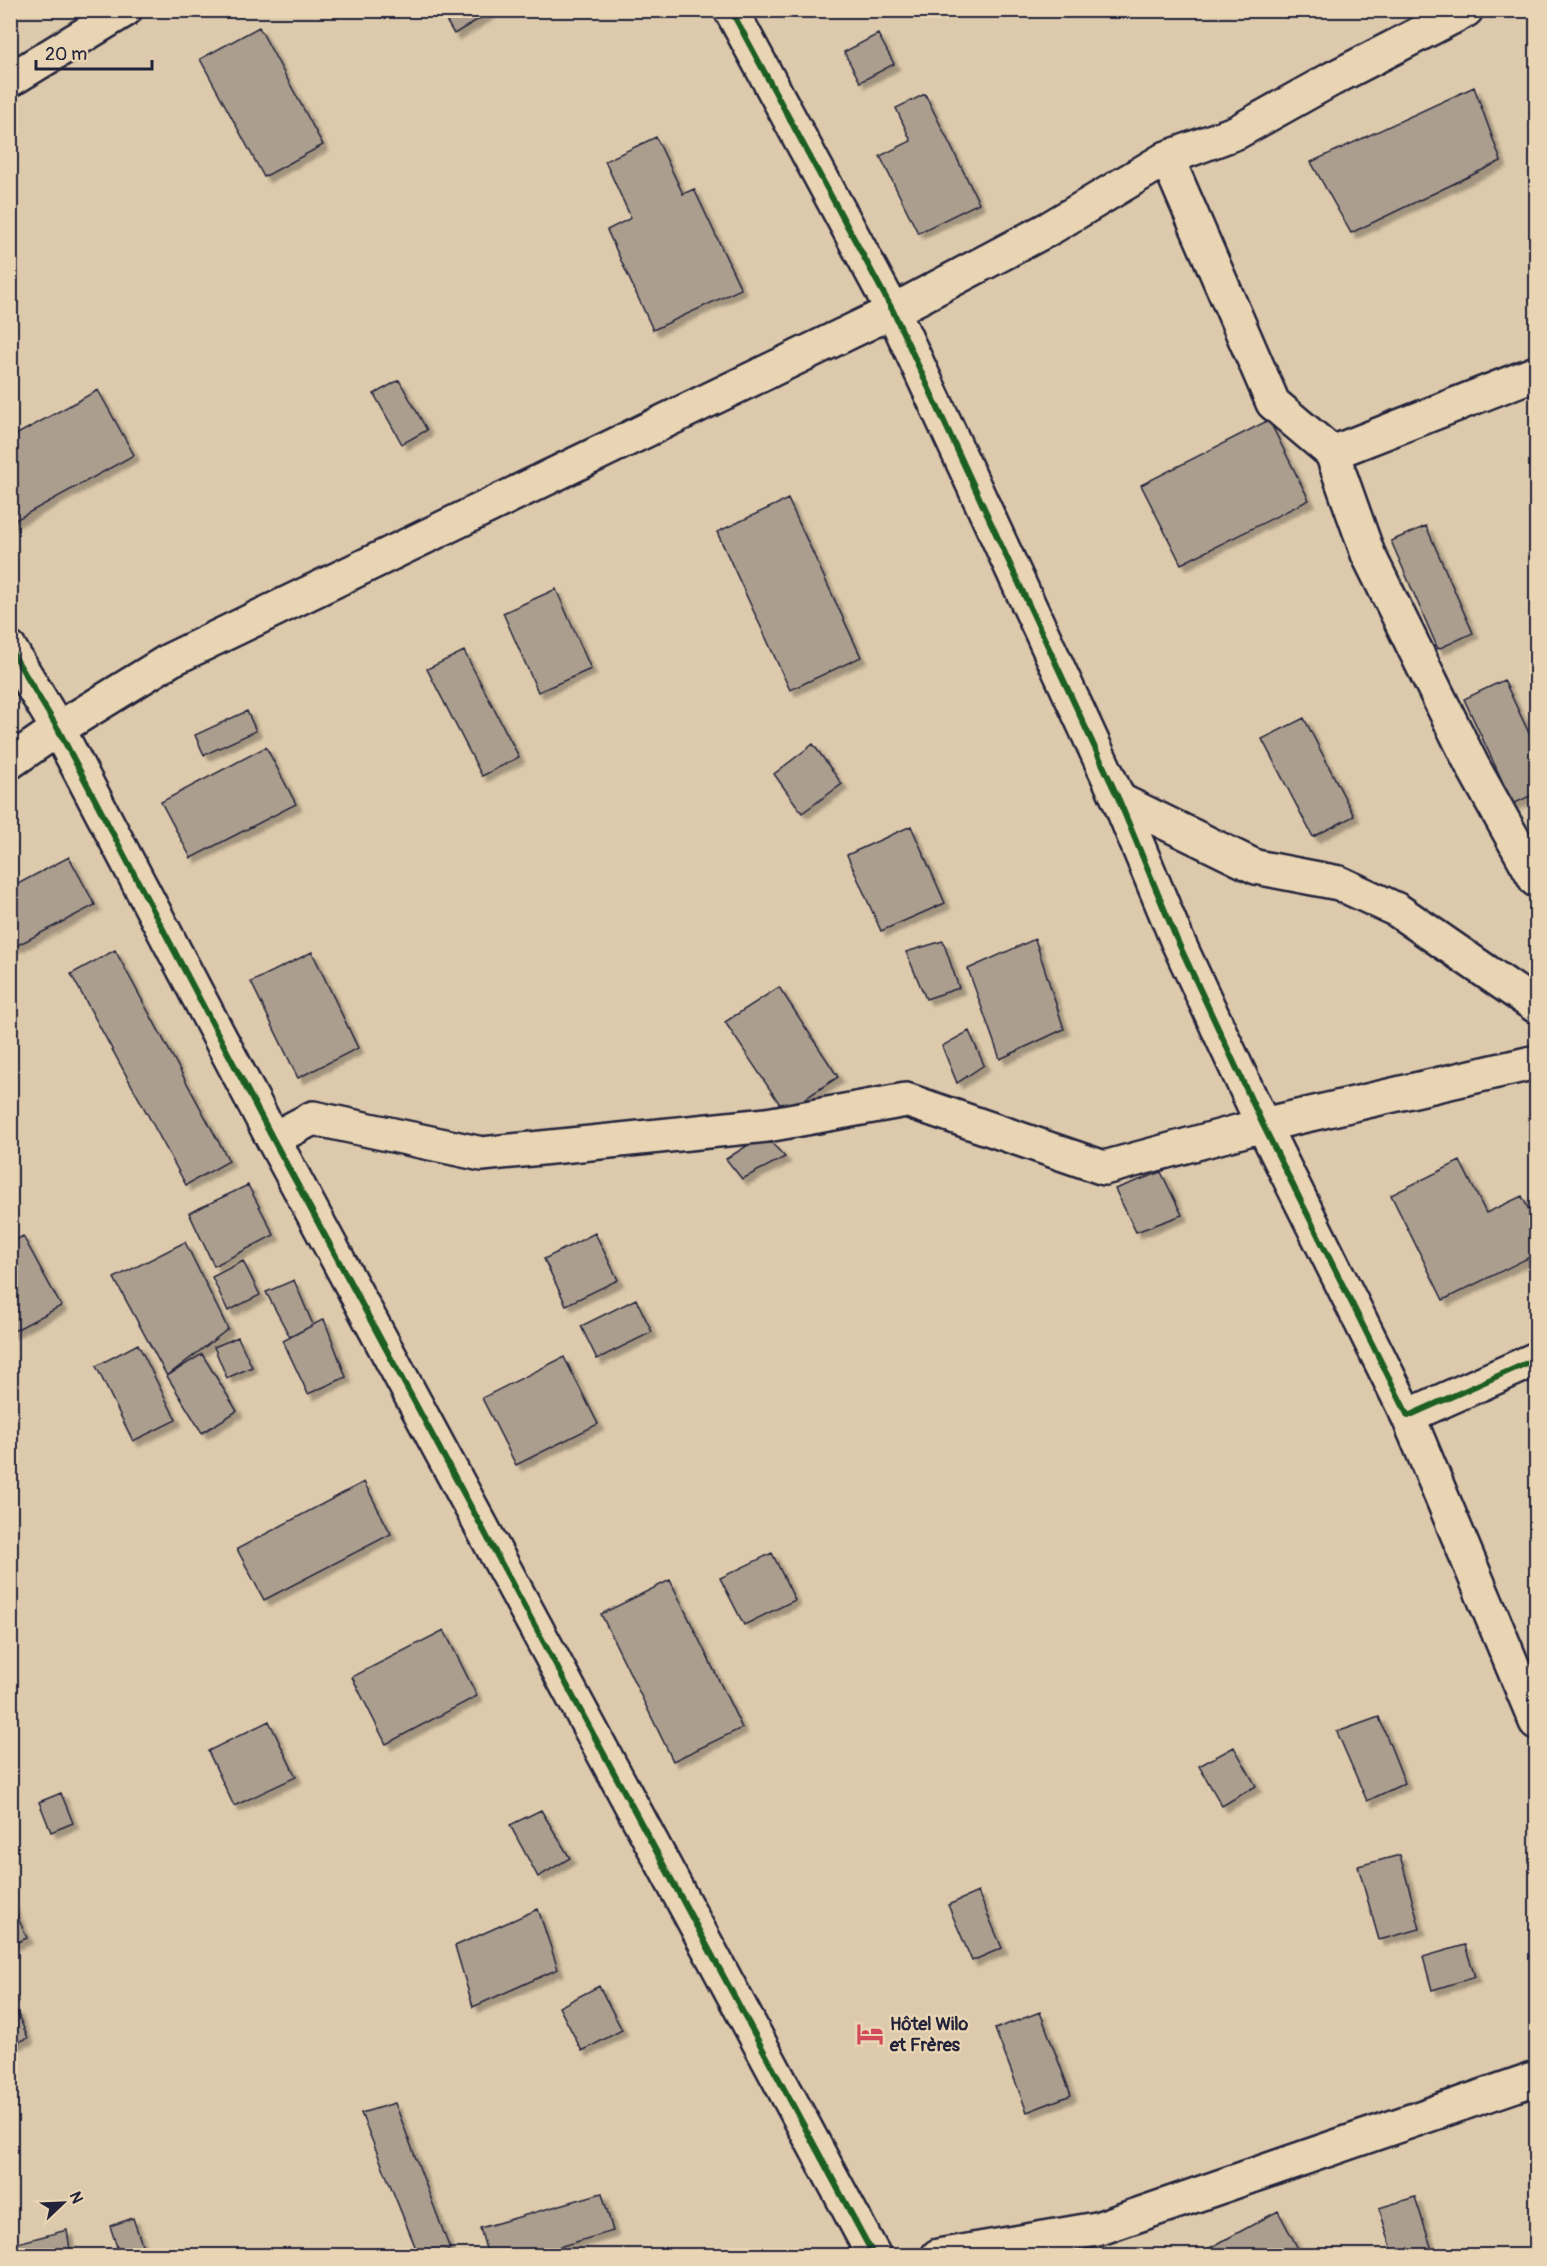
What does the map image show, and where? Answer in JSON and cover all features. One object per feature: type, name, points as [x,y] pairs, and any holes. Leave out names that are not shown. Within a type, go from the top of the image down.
[{"type":"street","points":[[21,73],[101,10]]},
{"type":"street","points":[[21,73],[124,10]]},
{"type":"street","points":[[731,10],[893,310],[1119,800],[1177,940],[1263,1125],[1408,1416],[1536,1722]]},
{"type":"street","points":[[10,762],[58,729],[170,660],[893,310],[1050,228],[1167,158],[1237,132],[1332,79],[1466,10]]},
{"type":"street","points":[[1167,158],[1273,403],[1332,453],[1368,554],[1472,765],[1536,880]]},
{"type":"street","points":[[1332,453],[1536,374]]},
{"type":"street","points":[[10,649],[58,729],[273,1139],[874,2256]]},
{"type":"street","points":[[1119,800],[1256,867],[1339,882],[1397,910],[1536,1006]]},
{"type":"street","points":[[273,1139],[313,1118],[482,1154],[767,1125],[906,1100],[1104,1168],[1263,1125],[1536,1062]]},
{"type":"street","points":[[1408,1416],[1536,1359]]},
{"type":"street","points":[[938,2256],[1096,2229],[1536,2078]]},
{"type":"street","points":[[1053,2256],[1096,2229]]},
{"type":"building","points":[[440,10],[494,10],[454,34]]},
{"type":"building","points":[[259,27],[323,145],[264,177],[200,59]]},
{"type":"building","points":[[878,34],[894,64],[860,82],[844,52]]},
{"type":"building","points":[[1474,87],[1501,161],[1351,233],[1311,162]]},
{"type":"building","points":[[925,94],[979,203],[918,233],[880,156],[911,141],[896,108]]},
{"type":"building","points":[[656,137],[683,194],[694,189],[741,289],[653,330],[607,230],[631,218],[605,161]]},
{"type":"building","points":[[399,380],[427,430],[402,444],[374,394]]},
{"type":"building","points":[[98,390],[134,455],[10,523],[10,438]]},
{"type":"building","points":[[1269,420],[1309,500],[1181,564],[1141,485]]},
{"type":"building","points":[[788,499],[861,657],[790,690],[717,532]]},
{"type":"building","points":[[1426,526],[1473,633],[1438,649],[1391,541]]},
{"type":"building","points":[[556,589],[591,669],[538,692],[503,613]]},
{"type":"building","points":[[464,651],[519,757],[482,776],[427,669]]},
{"type":"building","points":[[1504,680],[1536,748],[1536,793],[1513,804],[1464,699]]},
{"type":"building","points":[[247,711],[256,731],[204,755],[195,735]]},
{"type":"building","points":[[1304,718],[1354,816],[1313,837],[1262,739]]},
{"type":"building","points":[[813,744],[842,784],[802,813],[774,774]]},
{"type":"building","points":[[266,747],[296,804],[191,858],[161,802]]},
{"type":"building","points":[[911,826],[945,903],[881,931],[847,855]]},
{"type":"building","points":[[69,857],[95,905],[14,947],[10,940],[10,888]]},
{"type":"building","points":[[1035,939],[1064,1029],[1000,1059],[968,969]]},
{"type":"building","points":[[943,941],[959,988],[926,999],[906,952]]},
{"type":"building","points":[[115,950],[229,1161],[186,1185],[71,974]]},
{"type":"building","points":[[312,952],[358,1048],[298,1078],[251,982]]},
{"type":"building","points":[[779,987],[838,1077],[785,1112],[725,1022]]},
{"type":"building","points":[[969,1031],[984,1065],[957,1083],[942,1046]]},
{"type":"building","points":[[764,1135],[785,1157],[742,1179],[726,1159]]},
{"type":"building","points":[[1460,1161],[1486,1213],[1522,1196],[1536,1225],[1536,1254],[1443,1300],[1391,1195]]},
{"type":"building","points":[[1161,1172],[1182,1215],[1136,1232],[1115,1189]]},
{"type":"building","points":[[248,1185],[274,1235],[214,1266],[189,1213]]},
{"type":"building","points":[[595,1233],[618,1280],[566,1305],[544,1259]]},
{"type":"building","points":[[23,1236],[61,1306],[10,1333],[10,1243]]},
{"type":"building","points":[[185,1242],[228,1329],[167,1376],[114,1278]]},
{"type":"building","points":[[243,1261],[260,1295],[228,1311],[212,1277]]},
{"type":"building","points":[[294,1280],[313,1325],[290,1337],[266,1292]]},
{"type":"building","points":[[636,1299],[652,1332],[597,1359],[581,1326]]},
{"type":"building","points":[[324,1319],[346,1377],[308,1394],[283,1341]]},
{"type":"building","points":[[238,1337],[252,1367],[227,1378],[214,1347]]},
{"type":"building","points":[[138,1344],[176,1420],[133,1441],[96,1366]]},
{"type":"building","points":[[202,1354],[237,1411],[202,1433],[167,1376]]},
{"type":"building","points":[[564,1357],[598,1424],[516,1465],[482,1398]]},
{"type":"building","points":[[364,1482],[391,1534],[264,1600],[237,1549]]},
{"type":"building","points":[[772,1553],[795,1600],[744,1625],[720,1578]]},
{"type":"building","points":[[670,1580],[742,1728],[673,1761],[601,1614]]},
{"type":"building","points":[[444,1630],[477,1696],[386,1744],[352,1677]]},
{"type":"building","points":[[1379,1717],[1405,1783],[1367,1801],[1337,1732]]},
{"type":"building","points":[[269,1721],[296,1777],[234,1806],[208,1751]]},
{"type":"building","points":[[1234,1747],[1256,1786],[1222,1806],[1199,1766]]},
{"type":"building","points":[[61,1793],[73,1823],[51,1832],[39,1802]]},
{"type":"building","points":[[541,1810],[570,1858],[538,1877],[510,1825]]},
{"type":"building","points":[[1400,1855],[1420,1929],[1379,1940],[1358,1866]]},
{"type":"building","points":[[978,1892],[1002,1948],[972,1961],[948,1905]]},
{"type":"building","points":[[10,1900],[27,1938],[10,1945]]},
{"type":"building","points":[[538,1909],[558,1969],[473,2007],[455,1946]]},
{"type":"building","points":[[1465,1945],[1475,1977],[1432,1990],[1423,1957]]},
{"type":"building","points":[[599,1986],[622,2030],[582,2051],[559,2007]]},
{"type":"building","points":[[16,2010],[28,2038],[10,2045],[10,2013]]},
{"type":"building","points":[[1040,2012],[1071,2095],[1027,2112],[995,2029]]},
{"type":"building","points":[[395,2103],[450,2249],[435,2256],[419,2256],[361,2113]]},
{"type":"building","points":[[602,2193],[613,2231],[528,2256],[488,2256],[480,2228]]},
{"type":"building","points":[[1415,2197],[1434,2256],[1394,2256],[1379,2208]]},
{"type":"building","points":[[1278,2211],[1302,2256],[1195,2256]]},
{"type":"building","points":[[133,2218],[146,2256],[120,2256],[110,2226]]},
{"type":"building","points":[[67,2230],[71,2256],[10,2256],[10,2245]]},
{"type":"cycle path","points":[[731,10],[893,311],[1119,800],[1177,940],[1263,1125],[1408,1416],[1536,1359]]},
{"type":"cycle path","points":[[10,649],[58,729],[273,1139],[874,2256]]},
{"type":"place","name":"Hôtel Wilo et Frères","points":[[870,2034]]}]
